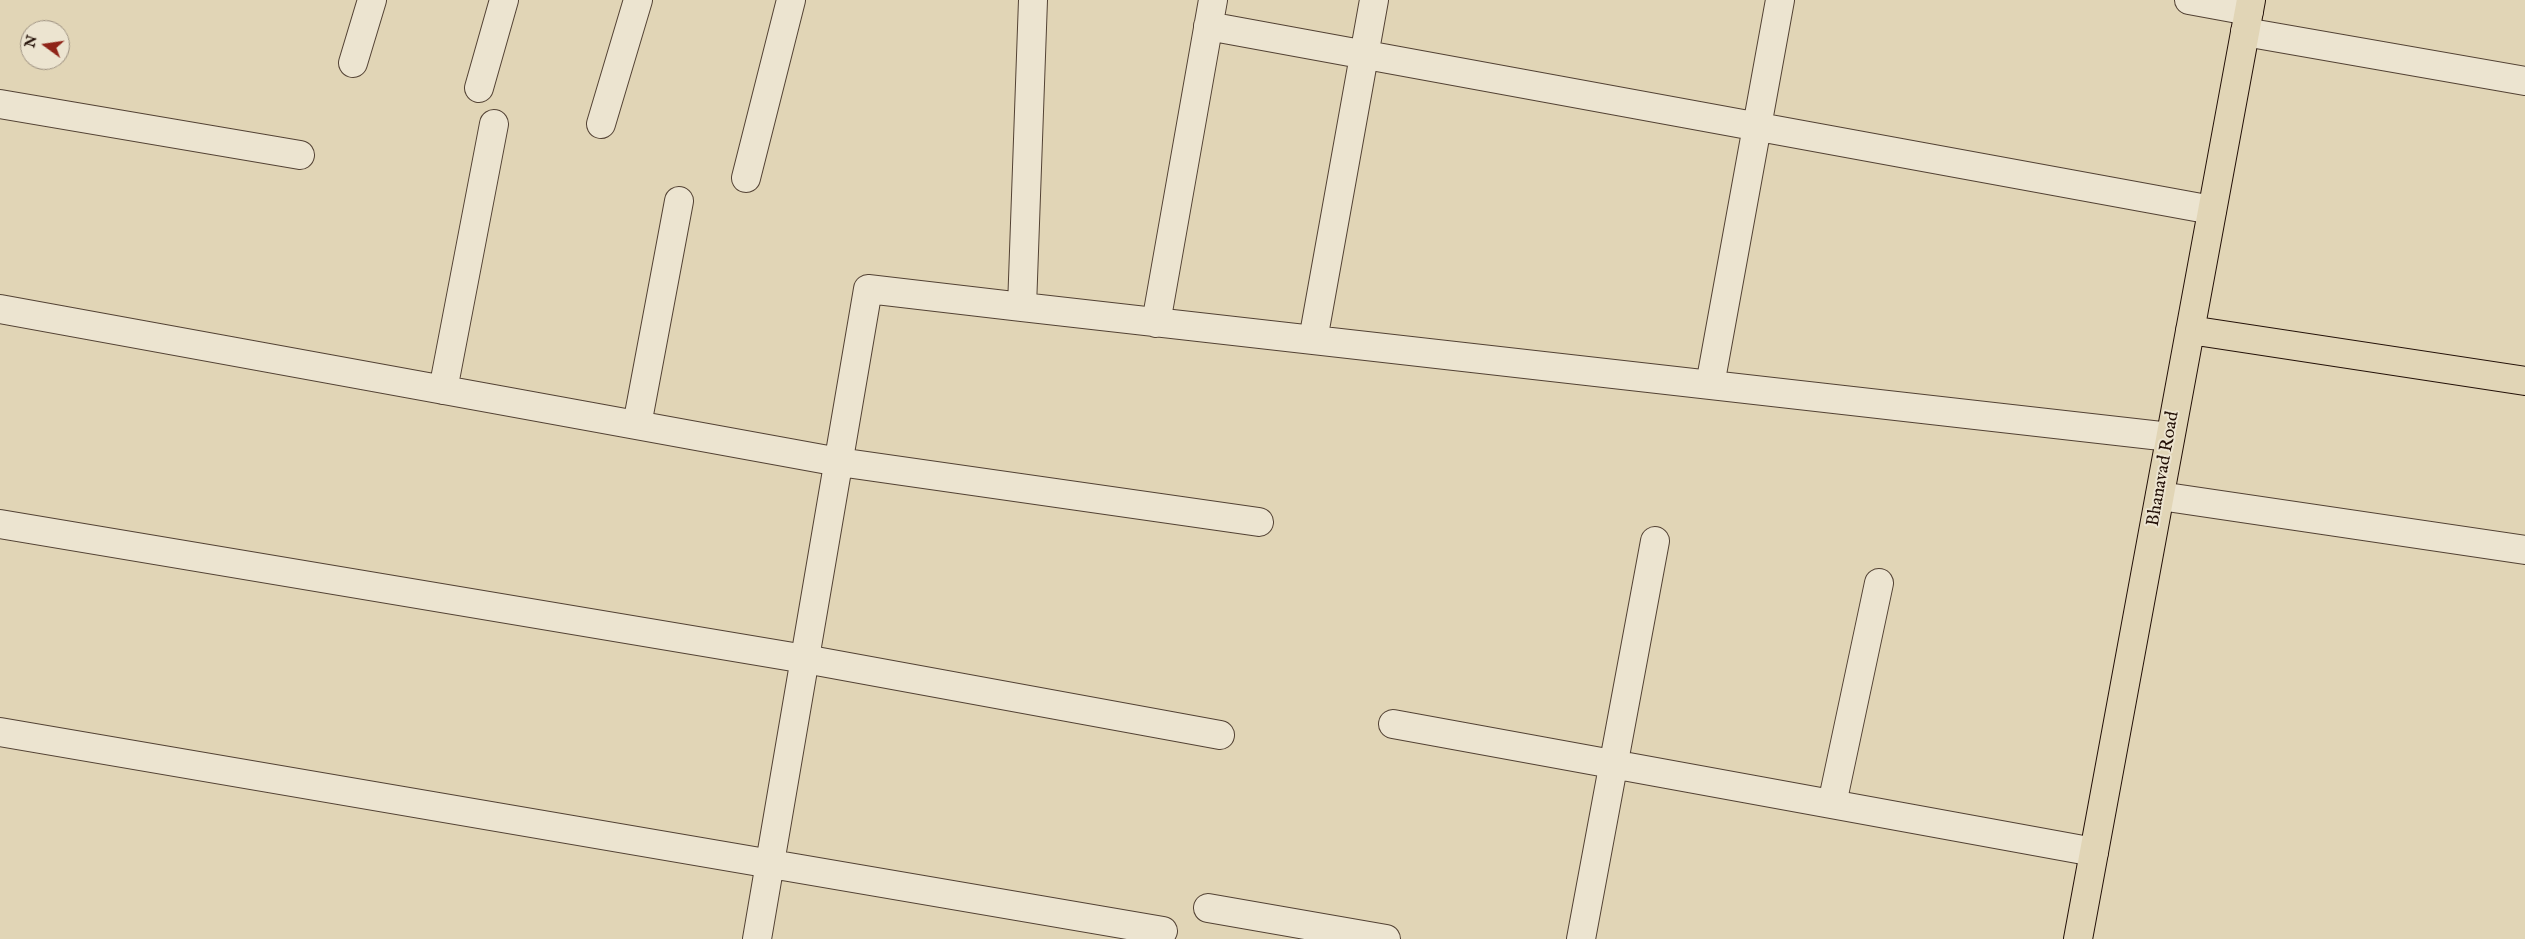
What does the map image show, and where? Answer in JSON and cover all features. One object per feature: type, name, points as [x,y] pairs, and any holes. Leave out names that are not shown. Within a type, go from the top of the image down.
[{"type":"main road","name":"Bhanavad Road","points":[[2078,939],[2248,14]]},
{"type":"main road","points":[[2190,330],[2525,381]]},
{"type":"street","points":[[353,63],[372,0]]},
{"type":"street","points":[[479,88],[504,0]]},
{"type":"street","points":[[601,124],[638,0]]},
{"type":"street","points":[[746,178],[791,0]]},
{"type":"street","points":[[1022,307],[1033,0]]},
{"type":"street","points":[[1312,340],[1374,0]]},
{"type":"street","points":[[1710,385],[1780,0]]},
{"type":"street","points":[[2189,0],[2525,81]]},
{"type":"street","points":[[1156,323],[1211,13],[1364,54],[2212,210]]},
{"type":"street","points":[[0,104],[300,155]]},
{"type":"street","points":[[443,390],[494,124]]},
{"type":"street","points":[[637,425],[679,201]]},
{"type":"street","points":[[757,939],[868,288],[1156,323],[2170,437]]},
{"type":"street","points":[[0,309],[839,462],[1259,522]]},
{"type":"street","points":[[2160,496],[2525,550]]},
{"type":"street","points":[[0,524],[805,659],[1220,735]]},
{"type":"street","points":[[1581,939],[1655,541]]},
{"type":"street","points":[[1832,804],[1879,584]]},
{"type":"street","points":[[1393,724],[2094,852]]},
{"type":"street","points":[[0,732],[1162,931]]},
{"type":"street","points":[[1208,908],[1386,939]]}]
